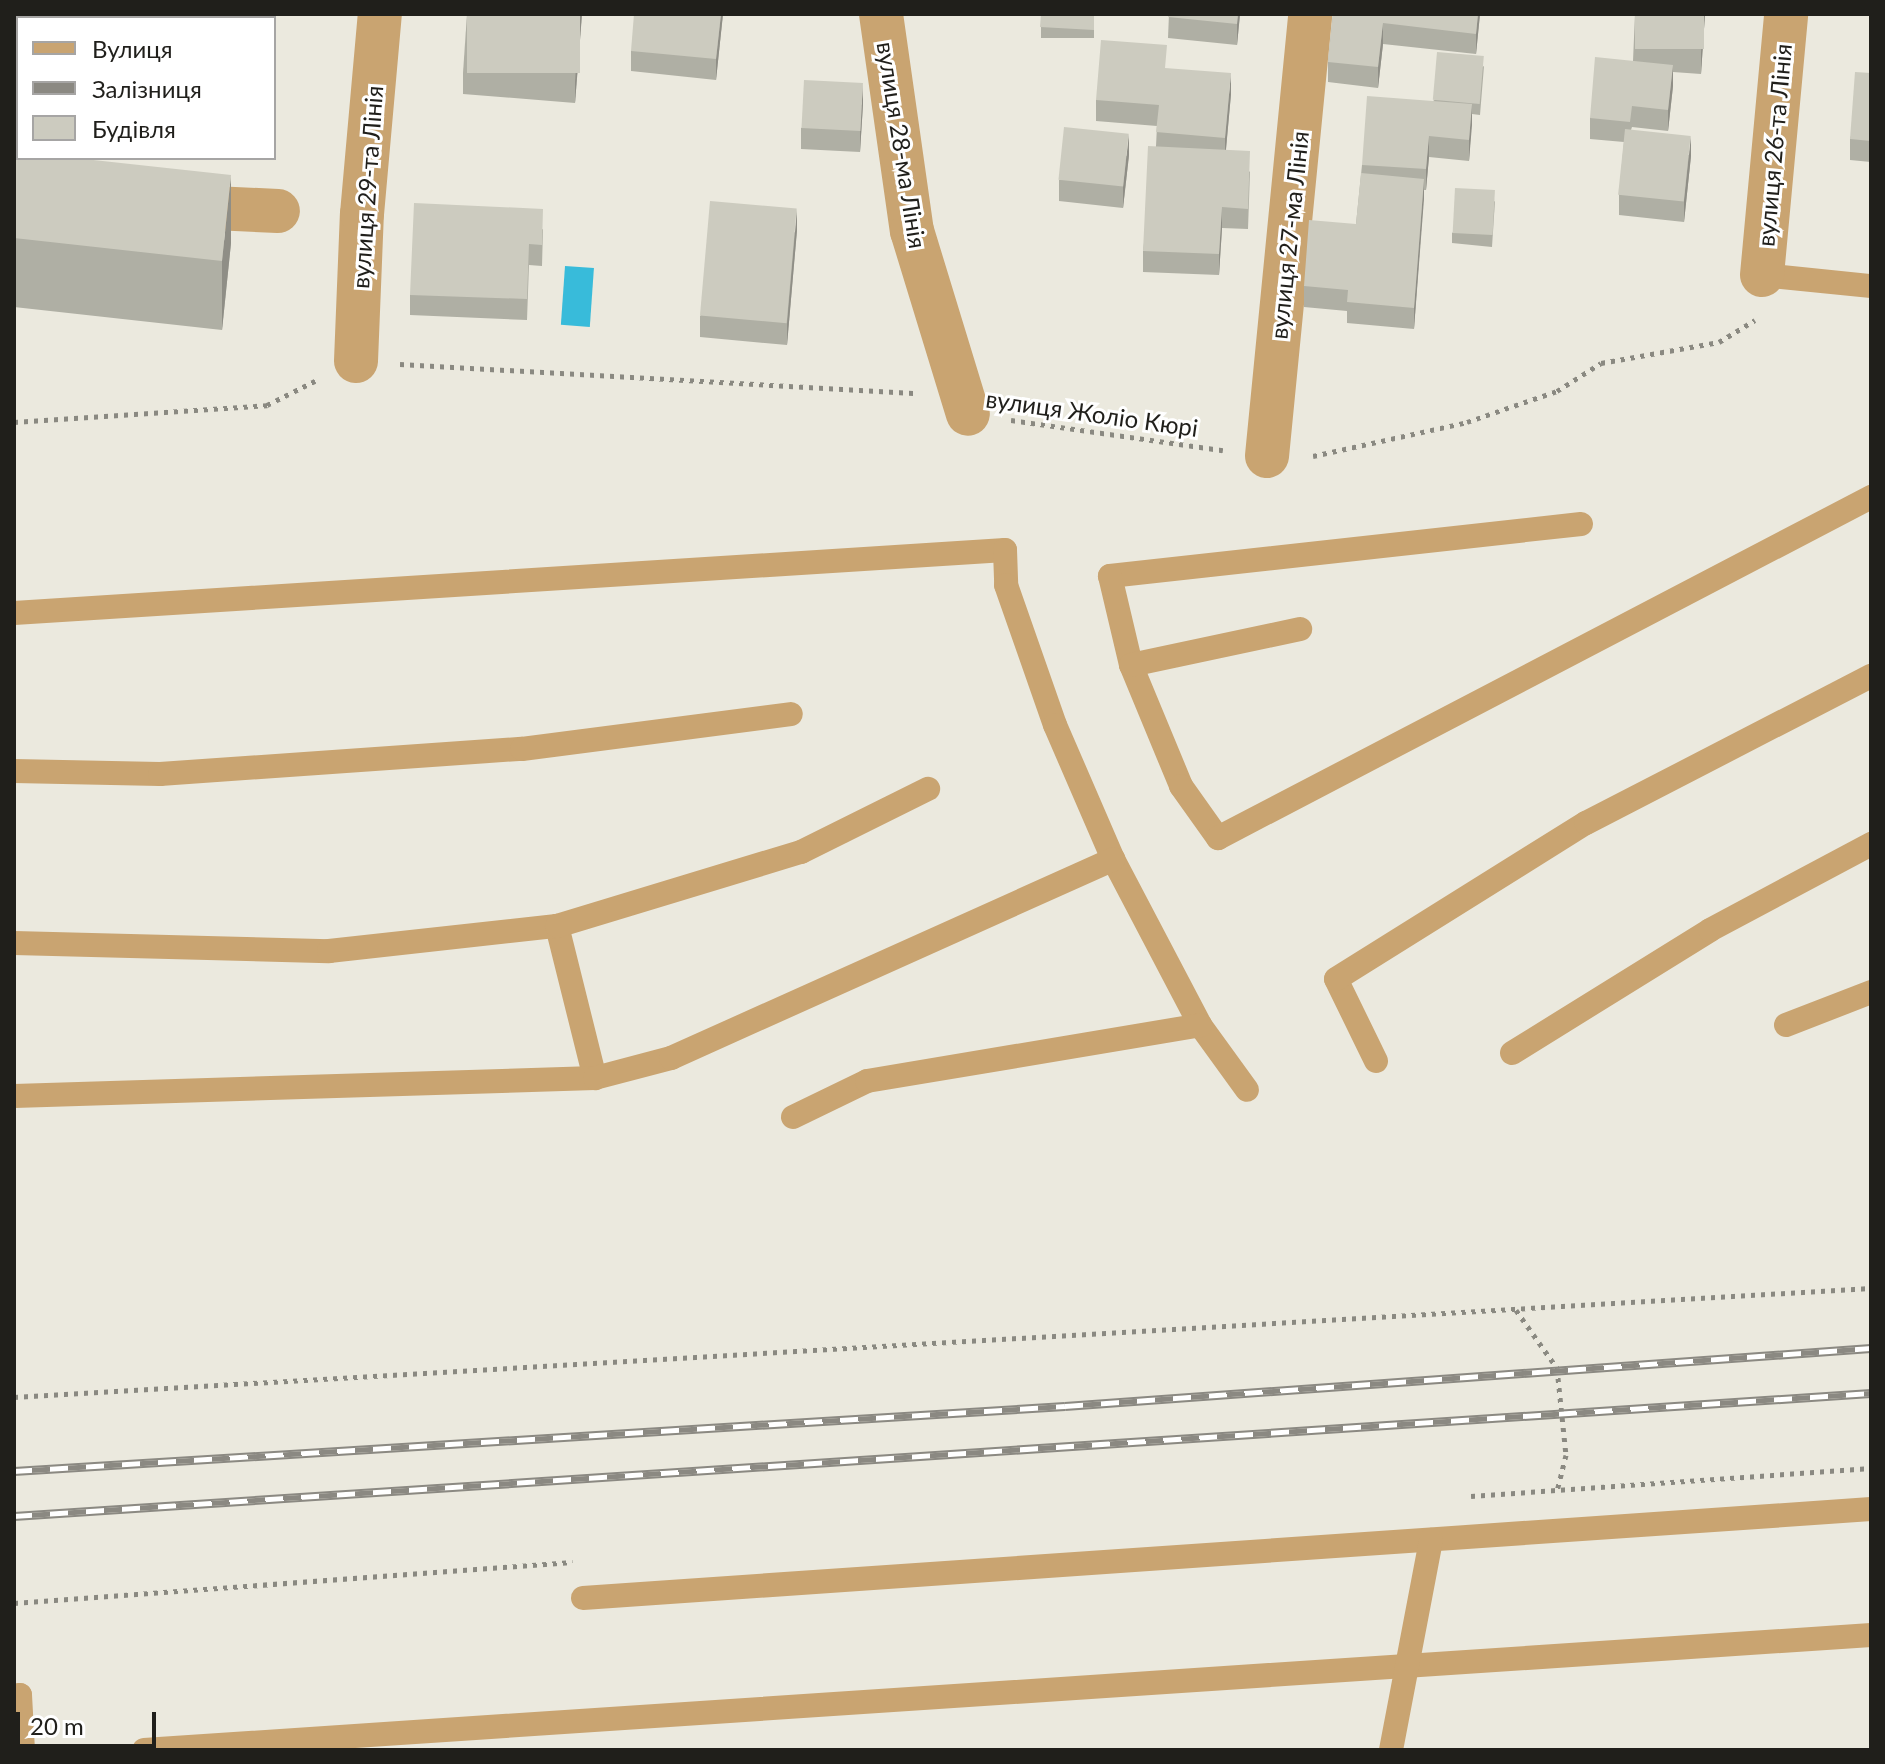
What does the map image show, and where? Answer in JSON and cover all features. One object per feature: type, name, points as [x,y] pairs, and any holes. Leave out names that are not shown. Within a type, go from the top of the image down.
[{"type":"street","name":"вулиця 29-та Лінія","points":[[356,361],[362,214],[380,14]]},
{"type":"street","name":"вулиця 28-ма Лінія","points":[[881,14],[912,231],[968,414]]},
{"type":"street","name":"вулиця 27-ма Лінія","points":[[1267,456],[1310,14]]},
{"type":"street","name":"вулиця 26-та Лінія","points":[[1762,275],[1786,14]]},
{"type":"street","points":[[138,205],[278,211]]},
{"type":"lane","points":[[1762,275],[1871,286]]},
{"type":"lane","points":[[1581,524],[1110,576],[1131,665],[1181,786],[1218,838],[1871,497]]},
{"type":"lane","points":[[14,613],[1005,550],[1006,585],[1055,725],[1113,859],[1200,1025],[1247,1090]]},
{"type":"lane","points":[[1131,665],[1300,629]]},
{"type":"lane","points":[[1376,1061],[1336,979],[1586,823],[1871,676]]},
{"type":"lane","points":[[14,771],[160,774],[522,749],[791,714]]},
{"type":"lane","points":[[14,943],[329,951],[557,926],[801,852],[928,789]]},
{"type":"lane","points":[[1512,1053],[1710,930],[1871,844]]},
{"type":"lane","points":[[14,1096],[595,1078],[671,1058],[1113,859]]},
{"type":"lane","points":[[557,926],[595,1078]]},
{"type":"lane","points":[[1786,1025],[1871,992]]},
{"type":"lane","points":[[793,1117],[867,1081],[1200,1025]]},
{"type":"lane","points":[[583,1598],[1871,1509]]},
{"type":"lane","points":[[1391,1750],[1431,1540]]},
{"type":"lane","points":[[144,1750],[1407,1669],[1871,1635]]},
{"type":"lane","points":[[14,1696],[20,1695],[23,1750]]},
{"type":"path","name":"вулиця Жоліо Кюрі","points":[[356,361],[915,394],[968,414],[1267,456],[1310,456],[1467,422],[1557,391],[1601,363],[1719,342],[1755,325],[1762,275]]},
{"type":"path","points":[[14,422],[267,405],[356,361]]},
{"type":"path","points":[[14,1397],[1871,1288]]},
{"type":"path","points":[[1516,1310],[1557,1368],[1566,1455],[1557,1490]]},
{"type":"water","points":[[565,266],[594,268],[590,327],[561,325]]},
{"type":"building","points":[[467,14],[580,14],[580,73],[467,73]]},
{"type":"building","points":[[634,14],[721,14],[716,59],[631,51]]},
{"type":"building","points":[[1041,14],[1094,14],[1094,30],[1040,27]]},
{"type":"building","points":[[1169,14],[1238,14],[1237,24],[1168,17]]},
{"type":"building","points":[[1333,14],[1478,14],[1476,34],[1383,23],[1378,67],[1328,62]]},
{"type":"building","points":[[1635,14],[1704,14],[1704,49],[1635,49]]},
{"type":"building","points":[[1101,40],[1167,45],[1165,68],[1231,73],[1225,138],[1156,132],[1159,105],[1096,100]]},
{"type":"building","points":[[1437,52],[1484,56],[1480,104],[1433,100]]},
{"type":"building","points":[[1595,57],[1673,65],[1668,110],[1632,106],[1630,122],[1590,118]]},
{"type":"building","points":[[1855,72],[1871,73],[1871,141],[1850,139]]},
{"type":"building","points":[[804,80],[863,83],[860,131],[801,128]]},
{"type":"building","points":[[1367,96],[1472,104],[1469,140],[1429,136],[1426,169],[1362,165]]},
{"type":"building","points":[[1064,127],[1129,134],[1123,187],[1058,180]]},
{"type":"building","points":[[1625,129],[1691,136],[1684,202],[1618,195]]},
{"type":"building","points":[[1148,146],[1250,151],[1248,209],[1222,207],[1219,254],[1143,251]]},
{"type":"building","points":[[14,151],[16,160],[93,160],[231,175],[222,261],[14,238]]},
{"type":"building","points":[[1361,173],[1424,179],[1414,308],[1347,302],[1348,290],[1304,286],[1309,220],[1356,224]]},
{"type":"building","points":[[1455,188],[1495,190],[1493,235],[1453,233]]},
{"type":"building","points":[[710,201],[797,209],[787,323],[700,316]]},
{"type":"building","points":[[414,203],[543,209],[542,245],[529,244],[527,299],[410,295]]},
{"type":"railway","points":[[14,1471],[1065,1406],[1871,1348]]},
{"type":"railway","points":[[14,1516],[1871,1393]]}]
